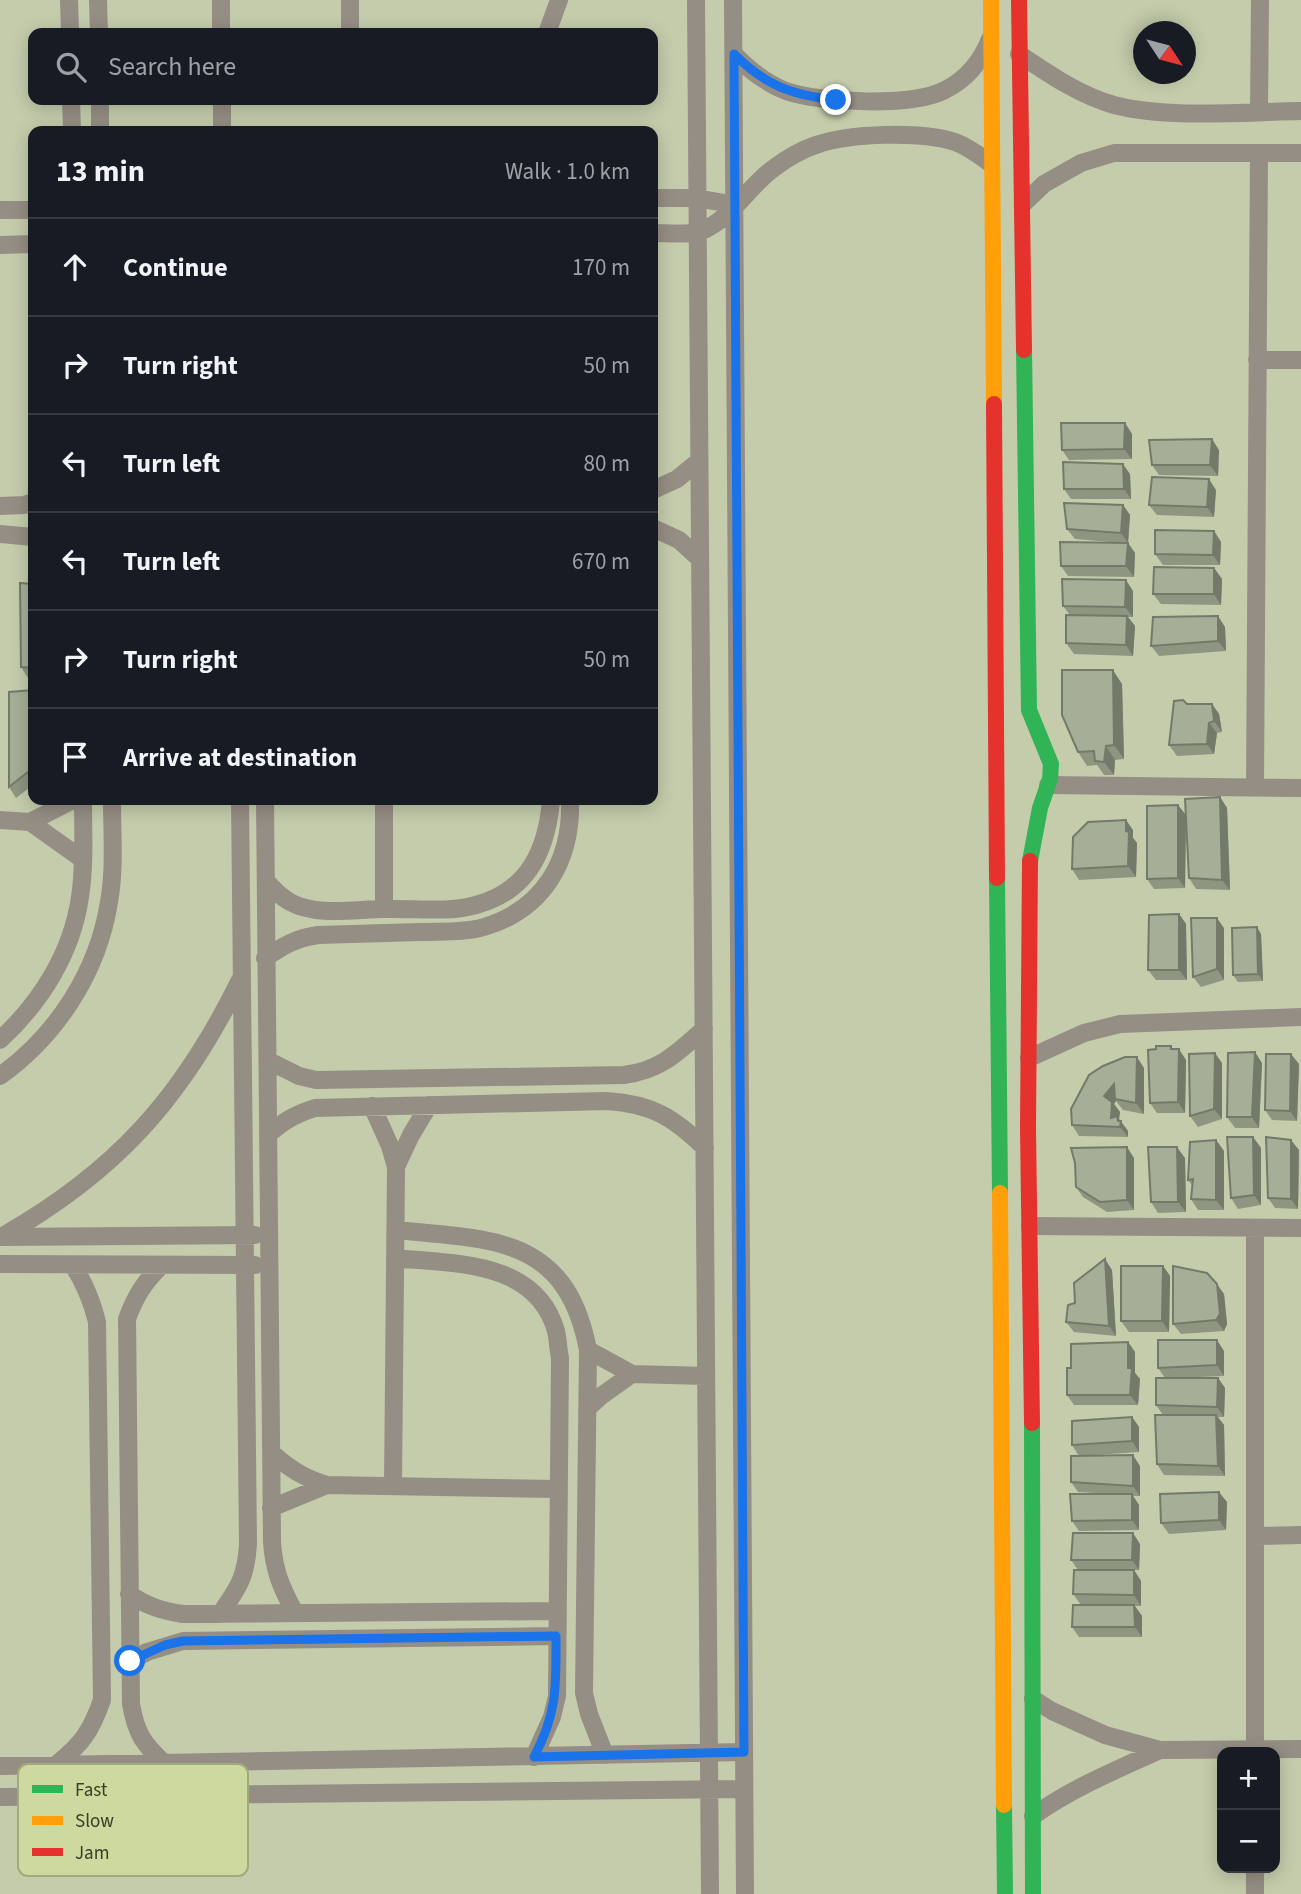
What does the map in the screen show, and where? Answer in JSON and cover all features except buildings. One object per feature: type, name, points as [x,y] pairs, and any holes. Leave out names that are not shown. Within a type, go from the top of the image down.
[{"type":"street","points":[[69,0],[70,28]]},
{"type":"street","points":[[98,0],[99,28]]},
{"type":"street","points":[[221,0],[221,28]]},
{"type":"street","points":[[350,0],[350,28]]},
{"type":"street","points":[[549,28],[559,0]]},
{"type":"street","points":[[696,0],[710,1894]]},
{"type":"street","points":[[733,0],[745,1894]]},
{"type":"street","points":[[991,0],[1005,1894]]},
{"type":"street","points":[[1019,0],[1024,203],[1029,710],[1051,764],[1029,864],[1033,1894]]},
{"type":"street","points":[[1259,0],[1259,112]]},
{"type":"street","points":[[734,54],[766,82],[806,97],[867,101],[905,99],[942,92],[959,82],[984,54],[992,36]]},
{"type":"street","points":[[1019,54],[1080,91],[1112,104],[1151,112],[1301,111]]},
{"type":"street","points":[[71,105],[72,126]]},
{"type":"street","points":[[100,105],[100,126]]},
{"type":"street","points":[[222,105],[222,126]]},
{"type":"street","points":[[658,233],[697,232],[718,221],[772,169],[817,144],[847,138],[914,135],[934,137],[975,151],[991,164]]},
{"type":"street","points":[[1024,203],[1044,184],[1063,173],[1081,163],[1114,153],[1301,153]]},
{"type":"street","points":[[1255,788],[1259,153]]},
{"type":"street","points":[[658,198],[696,198],[736,205]]},
{"type":"street","points":[[0,210],[28,210]]},
{"type":"street","points":[[0,245],[28,244]]},
{"type":"street","points":[[1257,360],[1301,360]]},
{"type":"street","points":[[658,488],[677,479],[699,461]]},
{"type":"street","points":[[0,506],[28,504]]},
{"type":"street","points":[[658,530],[679,540],[700,559]]},
{"type":"street","points":[[0,534],[28,537]]},
{"type":"street","points":[[1048,785],[1301,788]]},
{"type":"street","points":[[0,820],[30,822],[63,805]]},
{"type":"street","points":[[0,1040],[23,1018],[50,982],[69,941],[80,897],[83,805]]},
{"type":"street","points":[[0,1076],[43,1038],[74,999],[97,952],[109,902],[113,853],[112,805]]},
{"type":"street","points":[[220,1614],[237,1590],[247,1568],[240,805]]},
{"type":"street","points":[[265,805],[273,1566],[295,1613]]},
{"type":"street","points":[[384,805],[384,909]]},
{"type":"street","points":[[266,881],[290,902],[319,910],[453,909],[477,905],[503,894],[524,877],[540,853],[548,827],[550,805]]},
{"type":"street","points":[[265,958],[293,940],[318,935],[455,931],[482,928],[512,916],[533,901],[551,878],[569,835],[570,805]]},
{"type":"street","points":[[30,822],[82,859]]},
{"type":"street","points":[[318,935],[312,932],[308,922],[309,916],[319,910]]},
{"type":"street","points":[[0,1237],[77,1189],[118,1154],[156,1115],[218,1026],[242,977]]},
{"type":"street","points":[[1029,1058],[1084,1034],[1120,1024],[1301,1017]]},
{"type":"street","points":[[269,1061],[299,1076],[333,1080],[640,1073],[670,1059],[704,1029]]},
{"type":"street","points":[[333,1080],[334,1107]]},
{"type":"street","points":[[268,1135],[282,1122],[298,1113],[316,1108],[627,1102],[665,1115],[682,1126],[705,1148]]},
{"type":"street","points":[[396,1167],[429,1105]]},
{"type":"street","points":[[372,1106],[390,1146],[396,1167],[393,1486]]},
{"type":"street","points":[[1030,1226],[1301,1228]]},
{"type":"street","points":[[1255,1228],[1255,1747]]},
{"type":"street","points":[[396,1230],[479,1239],[513,1246],[543,1264],[567,1289],[582,1320],[588,1350],[584,1693],[592,1725],[605,1755]]},
{"type":"street","points":[[0,1237],[269,1235]]},
{"type":"street","points":[[395,1258],[501,1272],[525,1285],[544,1305],[556,1330],[560,1358],[556,1696],[552,1717],[534,1757]]},
{"type":"street","points":[[0,1264],[269,1265]]},
{"type":"street","points":[[57,1764],[78,1748],[93,1725],[102,1700],[97,1322],[84,1283],[73,1265]]},
{"type":"street","points":[[162,1265],[146,1280],[134,1298],[127,1319],[131,1704],[135,1728],[147,1748],[165,1764]]},
{"type":"street","points":[[588,1350],[632,1374],[706,1376]]},
{"type":"street","points":[[587,1409],[632,1374]]},
{"type":"street","points":[[271,1452],[287,1467],[306,1478],[327,1485],[558,1489]]},
{"type":"street","points":[[99,1471],[128,1471]]},
{"type":"street","points":[[271,1508],[327,1485]]},
{"type":"street","points":[[1255,1536],[1301,1535]]},
{"type":"street","points":[[129,1594],[145,1605],[183,1614],[556,1611]]},
{"type":"street","points":[[183,1614],[183,1641]]},
{"type":"street","points":[[130,1661],[156,1648],[183,1641],[556,1636]]},
{"type":"street","points":[[1033,1699],[1052,1711],[1105,1735],[1160,1750],[1217,1751]]},
{"type":"street","points":[[1280,1750],[1301,1749]]},
{"type":"street","points":[[1033,1816],[1054,1801],[1160,1750]]},
{"type":"street","points":[[4,1762],[165,1764],[744,1752]]},
{"type":"street","points":[[248,1794],[744,1789]]},
{"type":"street","points":[[0,1797],[18,1797]]},
{"type":"street","points":[[1255,1873],[1255,1894]]},
{"type":"traffic: fast","points":[[1024,350],[1029,710],[1051,764],[1050,779],[1040,808],[1030,861]]},
{"type":"traffic: fast","points":[[997,878],[1000,1193]]},
{"type":"traffic: fast","points":[[1032,1423],[1033,1894]]},
{"type":"traffic: fast","points":[[1004,1805],[1005,1894]]},
{"type":"traffic: slow","points":[[991,0],[994,404]]},
{"type":"traffic: slow","points":[[1000,1193],[1004,1805]]},
{"type":"traffic: jam","points":[[1019,0],[1024,350]]},
{"type":"traffic: jam","points":[[994,404],[997,878]]},
{"type":"traffic: jam","points":[[1030,861],[1028,1128],[1032,1423]]},
{"type":"route","points":[[130,1661],[165,1645],[183,1641],[556,1636],[556,1696],[545,1738],[534,1757],[744,1752],[734,54],[766,82],[785,91],[806,97],[836,100]]}]
